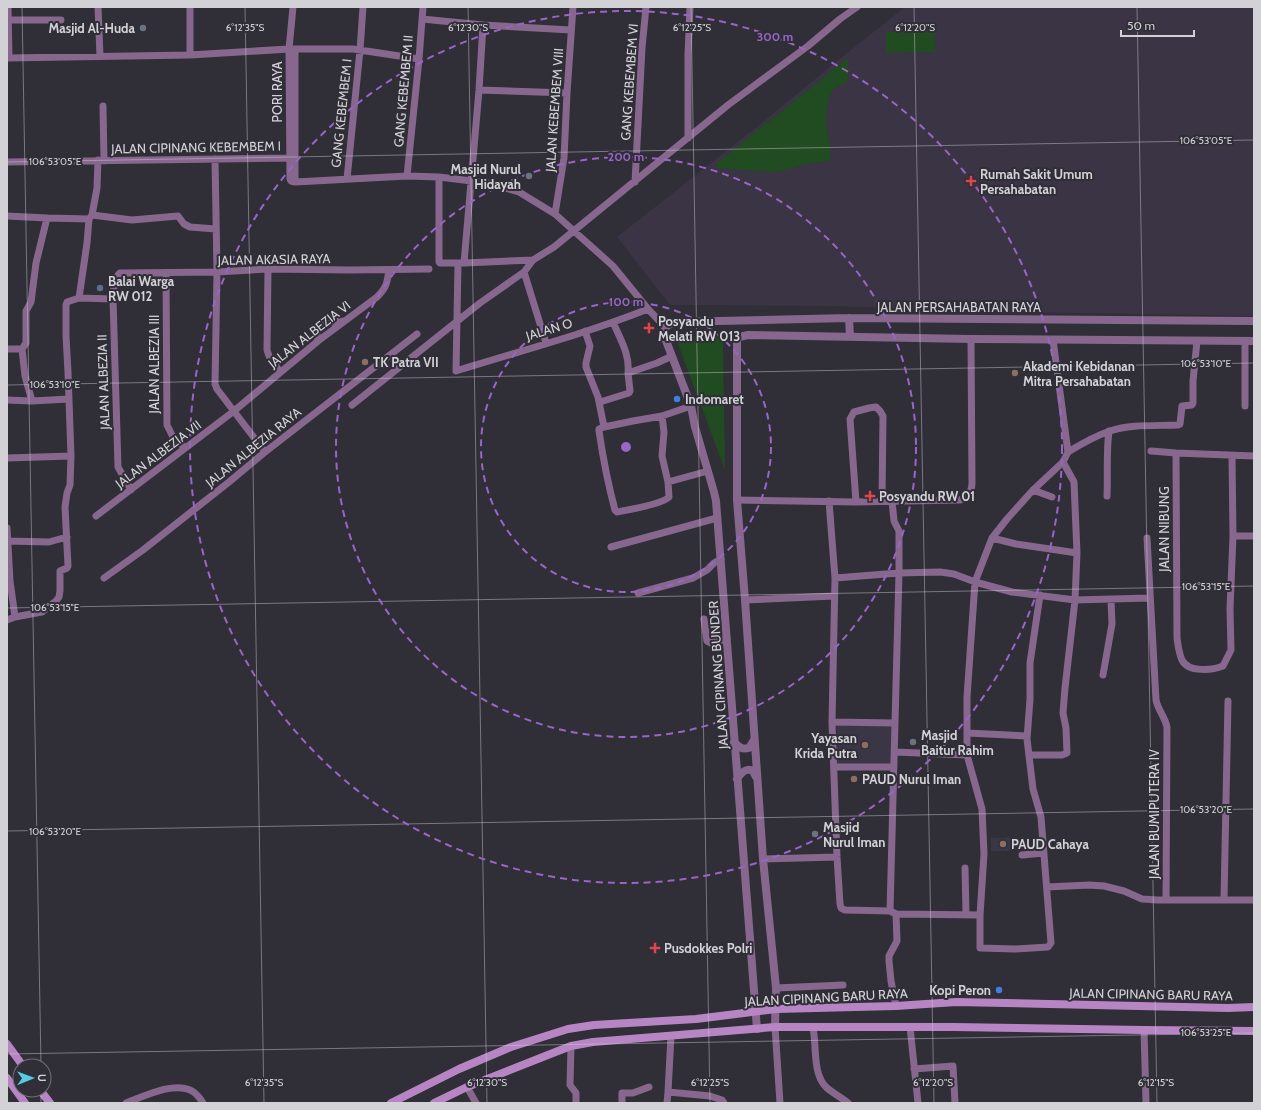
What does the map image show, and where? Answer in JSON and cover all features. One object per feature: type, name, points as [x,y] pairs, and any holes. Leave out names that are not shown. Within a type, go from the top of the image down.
[{"type":"main road","name":"JALAN CIPINANG BARU RAYA","points":[[391,1103],[495,1053],[568,1029],[594,1025],[700,1018],[776,1009],[896,1006],[956,1002],[1220,1008],[1254,1007]]},
{"type":"main road","points":[[434,1103],[467,1087],[558,1050],[593,1042],[775,1028],[910,1027],[1254,1031]]},
{"type":"main road","points":[[7,1044],[17,1058]]},
{"type":"main road","points":[[7,1078],[25,1103]]},
{"type":"street","points":[[8,7],[8,58],[190,54],[292,49],[360,50]]},
{"type":"street","points":[[98,7],[98,42],[100,56]]},
{"type":"street","points":[[190,7],[190,54]]},
{"type":"street","points":[[293,7],[292,49],[295,182],[407,176],[488,183],[519,192],[555,214],[613,266],[648,309],[665,327]]},
{"type":"street","name":"GANG KEBEMBEM I","points":[[347,179],[363,7]]},
{"type":"street","name":"GANG KEBEMBEM II","points":[[407,176],[423,7]]},
{"type":"street","name":"JALAN KEBEMBEM VIII","points":[[555,214],[564,158],[573,7]]},
{"type":"street","name":"GANG KEBEMBEM VI","points":[[635,182],[642,48],[646,7]]},
{"type":"street","points":[[688,138],[688,55],[690,7]]},
{"type":"street","points":[[352,405],[480,303],[524,272],[533,260],[554,247],[728,105],[808,46],[856,7]]},
{"type":"street","points":[[9,20],[62,20]]},
{"type":"street","points":[[422,20],[571,30]]},
{"type":"street","points":[[458,321],[461,263],[471,181],[483,25]]},
{"type":"street","name":"PORI RAYA","points":[[292,49],[290,179],[291,181],[295,182]]},
{"type":"street","name":"GANG KEBEMBEM I","points":[[360,50],[419,59]]},
{"type":"street","points":[[479,90],[567,94]]},
{"type":"street","points":[[79,298],[101,160],[103,106]]},
{"type":"street","name":"JALAN CIPINANG KEBEMBEM I","points":[[7,162],[290,158]]},
{"type":"street","points":[[214,159],[217,272],[215,384],[217,389],[265,452]]},
{"type":"street","points":[[439,178],[440,263],[533,260]]},
{"type":"street","points":[[7,216],[47,218],[91,217],[132,220],[178,216],[184,224],[216,229]]},
{"type":"street","points":[[32,401],[25,376],[22,349],[26,343],[26,311],[31,302],[36,263],[47,218]]},
{"type":"street","points":[[268,269],[267,350],[268,356],[280,372]]},
{"type":"street","name":"JALAN AKASIA RAYA","points":[[120,273],[217,272],[268,269],[429,269]]},
{"type":"street","name":"JALAN ALBEZIA VI","points":[[234,411],[318,341],[383,290],[387,284],[389,270]]},
{"type":"street","points":[[524,272],[546,343]]},
{"type":"street","name":"JALAN ALBEZIA II","points":[[120,273],[115,279],[113,299],[118,467],[130,490]]},
{"type":"street","name":"JALAN ALBEZIA III","points":[[166,273],[167,425],[173,437],[185,448]]},
{"type":"street","points":[[7,620],[45,611],[47,607],[59,598],[60,571],[68,566],[65,507],[70,485],[71,456],[66,305],[67,302],[79,298],[113,299]]},
{"type":"street","name":"JALAN O","points":[[458,321],[456,370],[585,331],[648,309]]},
{"type":"street","points":[[849,318],[850,337]]},
{"type":"street","name":"JALAN PERSAHABATAN RAYA","points":[[665,327],[674,322],[849,318],[1254,321]]},
{"type":"street","points":[[318,341],[317,325],[320,323],[344,321]]},
{"type":"street","points":[[600,402],[629,393],[630,391],[626,350],[613,322]]},
{"type":"street","name":"JALAN CIPINANG BUNDER","points":[[665,327],[665,338],[690,406],[714,492],[721,559],[757,1029]]},
{"type":"street","points":[[585,331],[590,346],[586,368],[600,402],[604,427]]},
{"type":"street","name":"JALAN ALBEZIA RAYA","points":[[104,578],[143,550],[265,452],[417,334]]},
{"type":"street","points":[[780,1103],[775,1028],[776,988],[763,859],[737,500],[737,340],[739,337],[748,335],[1053,340],[1254,341]]},
{"type":"street","points":[[737,500],[856,502],[960,500],[967,497],[971,492],[972,484],[971,339]]},
{"type":"street","points":[[1053,340],[1068,452]]},
{"type":"street","points":[[1040,596],[1030,662],[1030,699],[1027,736],[1033,789],[1041,817],[1051,943],[1048,947],[1015,949],[980,948],[980,915],[984,854],[982,809],[967,755],[966,697],[975,582],[992,538],[1033,490],[1063,462],[1068,452],[1109,431],[1132,427],[1180,424],[1182,421],[1182,406],[1192,405],[1193,403],[1196,341]]},
{"type":"street","points":[[1245,341],[1245,406]]},
{"type":"street","points":[[7,348],[22,349]]},
{"type":"street","points":[[628,373],[672,356]]},
{"type":"street","points":[[7,400],[32,401],[69,399]]},
{"type":"street","points":[[662,416],[664,432],[662,456],[668,482],[669,497],[667,500],[616,512],[608,482],[599,429],[662,416],[690,406]]},
{"type":"street","points":[[856,502],[850,419],[854,412],[876,407],[880,410],[883,416],[882,501]]},
{"type":"street","name":"JALAN ALBEZIA VII","points":[[96,516],[234,411]]},
{"type":"street","points":[[1107,496],[1107,447],[1109,431]]},
{"type":"street","points":[[1151,450],[1176,453],[1254,456]]},
{"type":"street","name":"JALAN NIBUNG","points":[[1176,453],[1177,638],[1182,661],[1192,668],[1202,670],[1219,668],[1223,666],[1231,650],[1230,609],[1233,536]]},
{"type":"street","points":[[7,458],[71,456]]},
{"type":"street","points":[[1232,456],[1233,536],[1254,536]]},
{"type":"street","points":[[1029,755],[1062,756],[1067,752],[1066,728],[1063,713],[1075,600],[1077,553],[1074,482],[1063,462]]},
{"type":"street","points":[[668,482],[708,471]]},
{"type":"street","points":[[1033,490],[1052,497]]},
{"type":"street","points":[[829,501],[835,578],[832,722],[837,857],[841,908],[845,910],[893,913],[980,915]]},
{"type":"street","points":[[892,501],[894,521],[899,531],[894,767],[893,913],[897,941],[889,956],[891,981],[896,1006]]},
{"type":"street","points":[[611,547],[717,518]]},
{"type":"street","points":[[7,528],[10,581],[15,617]]},
{"type":"street","points":[[8,541],[49,542],[67,537]]},
{"type":"street","points":[[992,538],[1016,544],[1077,553]]},
{"type":"street","points":[[835,578],[898,573],[940,572],[954,574],[975,582],[1012,592],[1040,596],[1075,600],[1150,598],[1146,538]]},
{"type":"street","points":[[638,594],[693,578],[721,559]]},
{"type":"street","points":[[745,600],[834,596]]},
{"type":"street","name":"JALAN BUMIPUTERA IV","points":[[1150,598],[1156,700],[1158,709],[1163,717],[1166,727],[1166,900]]},
{"type":"street","points":[[1103,675],[1112,624],[1111,600]]},
{"type":"street","points":[[704,619],[708,642],[711,643],[727,639]]},
{"type":"street","points":[[1224,900],[1228,701]]},
{"type":"street","points":[[832,722],[895,723]]},
{"type":"street","points":[[967,733],[1027,736]]},
{"type":"street","points":[[734,742],[741,748],[745,749],[749,748],[754,739]]},
{"type":"street","points":[[895,752],[967,755]]},
{"type":"street","points":[[834,767],[894,767]]},
{"type":"street","points":[[737,778],[742,772],[749,770],[753,772],[757,779]]},
{"type":"street","points":[[1022,855],[1044,853]]},
{"type":"street","points":[[763,859],[837,857]]},
{"type":"street","points":[[965,868],[966,914]]},
{"type":"street","points":[[1047,887],[1089,885],[1104,886],[1124,891],[1142,899],[1254,900]]},
{"type":"street","points":[[776,988],[843,985]]},
{"type":"street","points":[[910,1027],[918,1103]]},
{"type":"street","points":[[813,1028],[817,1071],[828,1088],[848,1103]]},
{"type":"street","points":[[1144,1030],[1146,1103]]},
{"type":"street","points":[[667,1103],[671,1036]]},
{"type":"street","points":[[571,1046],[570,1085],[576,1093],[576,1103]]},
{"type":"street","points":[[914,1069],[953,1066],[955,1103]]},
{"type":"street","points":[[467,1087],[476,1103]]},
{"type":"street","points":[[622,1103],[622,1093],[633,1093],[649,1087]]},
{"type":"street","points":[[126,1103],[166,1089],[184,1088],[193,1092],[203,1103]]},
{"type":"street","points":[[668,1092],[710,1096],[722,1100],[724,1103]]},
{"type":"shaded area","name":"Rumah Sakit Umum Persahabatan","points":[[905,7],[1254,7],[1254,316],[1016,312],[831,306],[670,305],[617,237],[758,126]]},
{"type":"shaded area","name":"Yayasan Krida Putra","points":[[837,726],[892,726],[892,765],[837,764]]},
{"type":"shaded area","name":"PAUD Cahaya","points":[[1014,837],[1014,851],[991,851],[991,838]]},
{"type":"green space","points":[[886,32],[934,32],[935,52],[886,53]]},
{"type":"green space","points":[[848,58],[848,81],[834,88],[828,100],[826,123],[830,145],[830,161],[810,163],[776,172],[717,168],[717,163]]},
{"type":"green space","points":[[675,336],[723,336],[725,470]]},
{"type":"place","name":"Masjid Al-Huda","points":[[143,28]]},
{"type":"place","name":"Masjid Nurul Hidayah","points":[[529,176]]},
{"type":"place","name":"Rumah Sakit Umum Persahabatan","points":[[971,181]]},
{"type":"place","name":"Balai Warga RW 012","points":[[100,288]]},
{"type":"place","name":"Posyandu Melati RW 013","points":[[649,328]]},
{"type":"place","name":"TK Patra VII","points":[[365,362]]},
{"type":"place","name":"Akademi Kebidanan Mitra Persahabatan","points":[[1015,373]]},
{"type":"place","name":"Indomaret","points":[[677,399]]},
{"type":"place","name":"Posyandu RW 01","points":[[870,496]]},
{"type":"place","name":"Masjid Baitur Rahim","points":[[913,742]]},
{"type":"place","name":"Yayasan Krida Putra","points":[[865,745]]},
{"type":"place","name":"PAUD Nurul Iman","points":[[854,779]]},
{"type":"place","name":"Masjid Nurul Iman","points":[[815,834]]},
{"type":"place","name":"PAUD Cahaya","points":[[1003,844]]},
{"type":"place","name":"Pusdokkes Polri","points":[[655,948]]},
{"type":"place","name":"Kopi Peron","points":[[999,990]]}]
